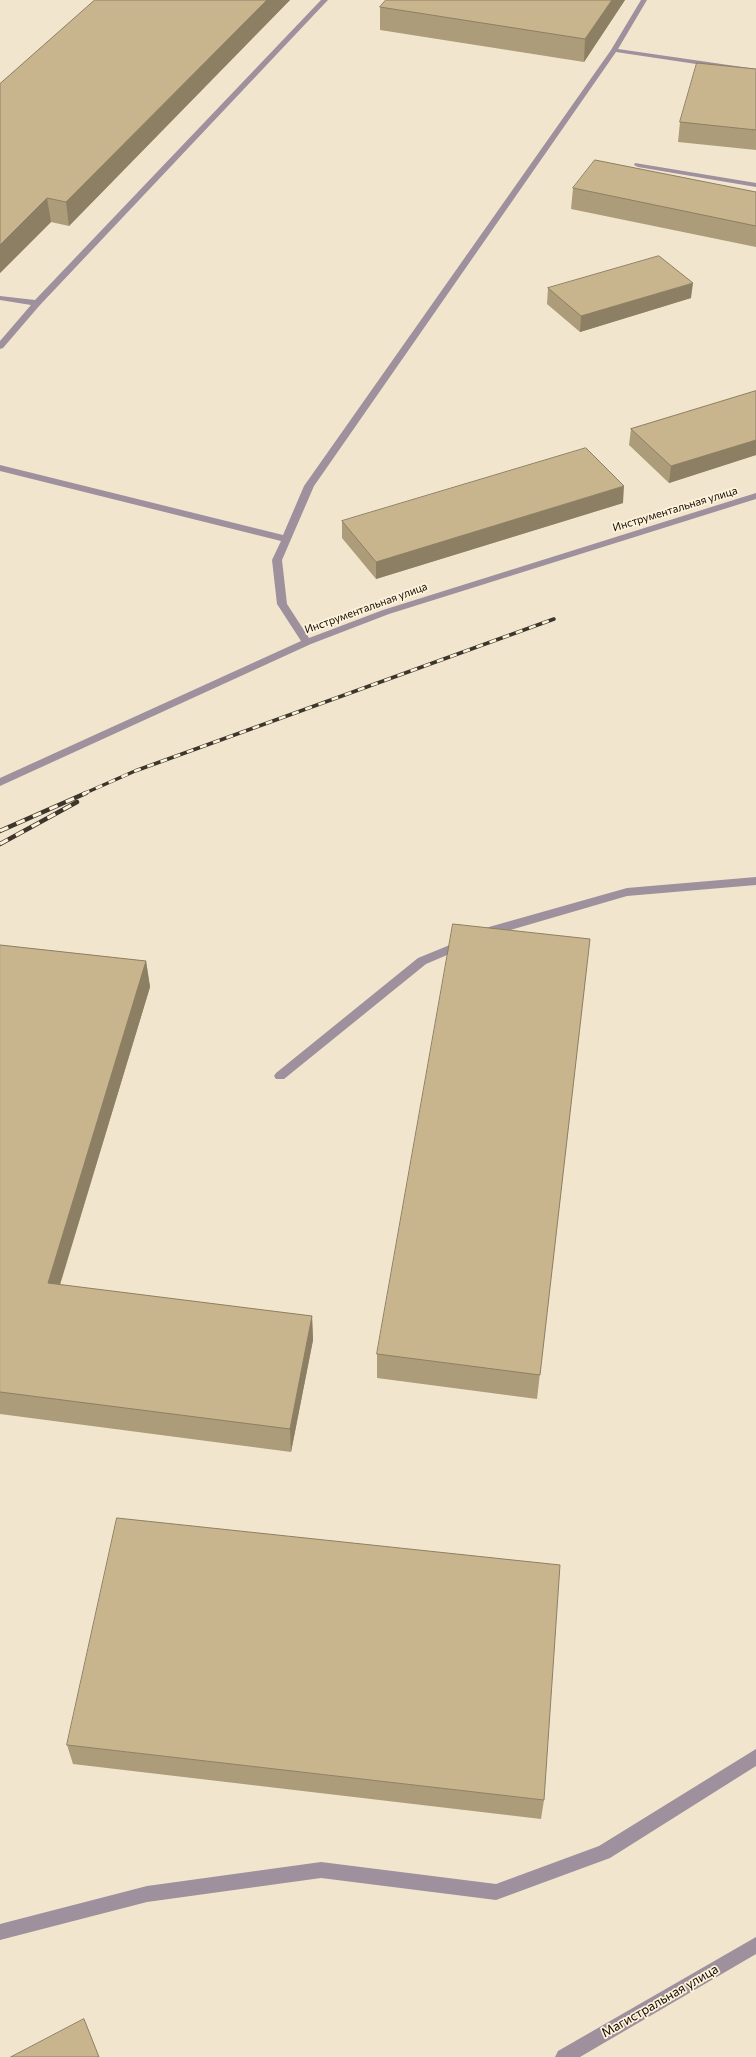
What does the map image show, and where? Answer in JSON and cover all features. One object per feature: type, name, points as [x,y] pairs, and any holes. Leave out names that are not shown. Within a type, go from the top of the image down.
[{"type":"street","points":[[0,346],[37,303],[325,0]]},
{"type":"street","points":[[307,642],[282,604],[277,560],[309,486],[614,50],[644,0]]},
{"type":"street","points":[[614,50],[756,71]]},
{"type":"street","points":[[638,165],[756,185]]},
{"type":"street","points":[[0,298],[37,303]]},
{"type":"street","points":[[0,468],[286,539]]},
{"type":"street","name":"Инструментальная улица","points":[[0,782],[307,642],[386,612],[756,496]]},
{"type":"street","points":[[280,1076],[422,961],[493,930],[627,892],[756,881]]},
{"type":"street","points":[[0,1932],[147,1894],[321,1870],[496,1892],[604,1852],[756,1758]]},
{"type":"street","name":"Магистральная улица","points":[[564,2057],[756,1945]]},
{"type":"building","points":[[95,0],[267,0],[66,202],[47,198],[0,245],[0,84]]},
{"type":"building","points":[[386,0],[612,0],[585,39],[380,7]]},
{"type":"building","points":[[697,63],[756,69],[756,130],[680,122]]},
{"type":"building","points":[[595,160],[756,192],[756,226],[573,188]]},
{"type":"building","points":[[659,256],[693,283],[581,316],[548,288]]},
{"type":"building","points":[[756,391],[756,440],[671,466],[631,429]]},
{"type":"building","points":[[586,448],[624,486],[376,562],[342,521]]},
{"type":"building","points":[[453,924],[590,939],[540,1375],[377,1354]]},
{"type":"building","points":[[0,945],[146,961],[48,1283],[312,1316],[290,1429],[0,1392]]},
{"type":"building","points":[[117,1518],[560,1565],[544,1800],[67,1745]]},
{"type":"building","points":[[84,2019],[99,2057],[11,2057]]},
{"type":"railway","points":[[83,794],[135,771],[554,619]]},
{"type":"railway","points":[[0,831],[86,793]]},
{"type":"railway","points":[[0,844],[77,802]]}]
